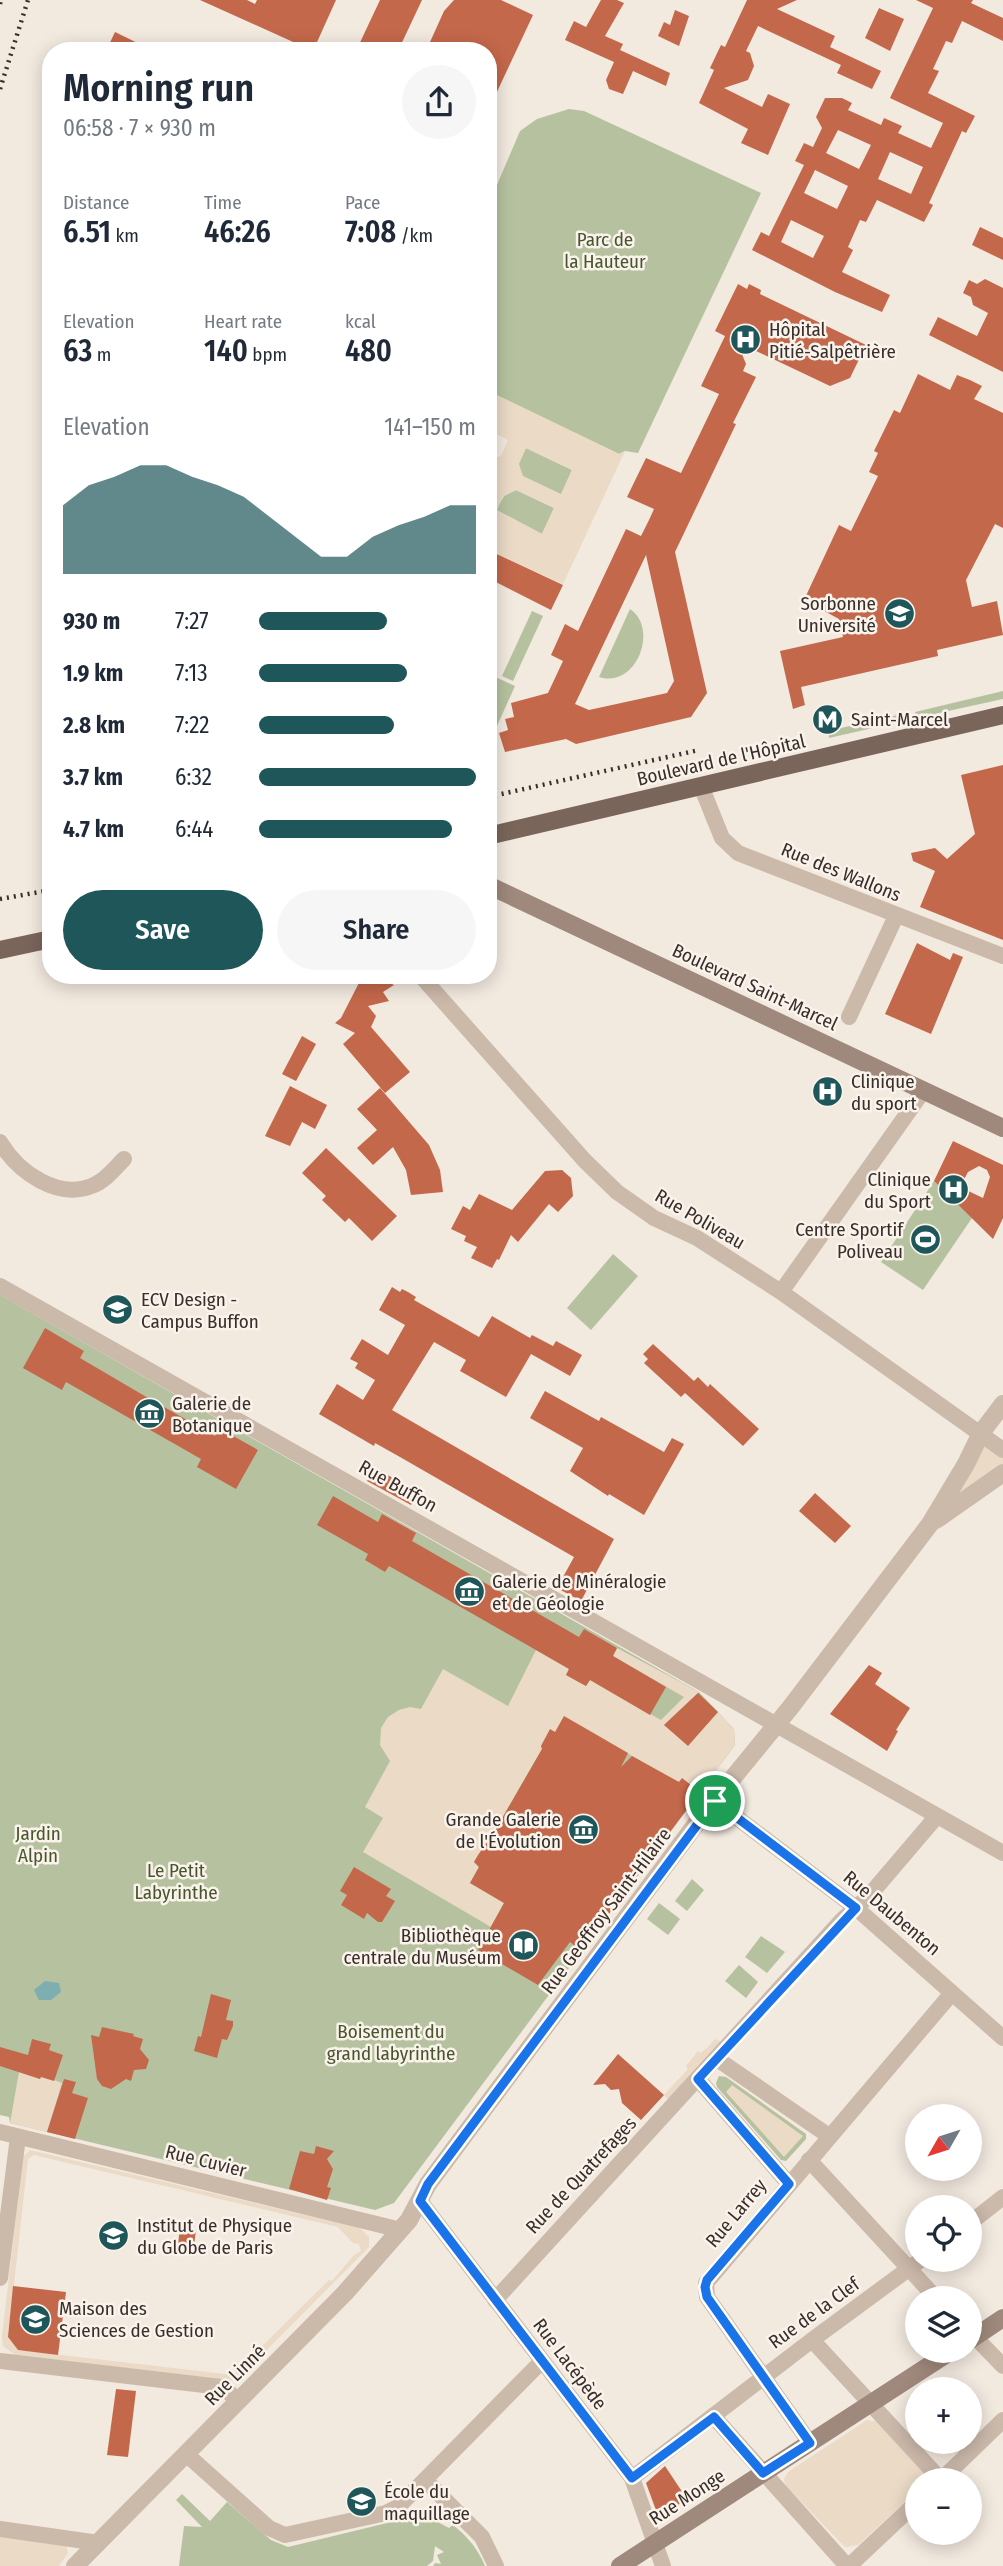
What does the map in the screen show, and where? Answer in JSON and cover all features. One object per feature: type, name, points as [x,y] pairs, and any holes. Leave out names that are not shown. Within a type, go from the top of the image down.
[{"type":"main road","name":"Boulevard de l'Hôpital","points":[[497,834],[1003,715]]},
{"type":"main road","name":"Boulevard Saint-Marcel","points":[[497,889],[1003,1128]]},
{"type":"main road","points":[[0,950],[42,941]]},
{"type":"main road","points":[[982,2330],[1003,2318]]},
{"type":"main road","name":"Rue Monge","points":[[620,2566],[933,2363]]},
{"type":"street","name":"Rue des Wallons","points":[[701,786],[722,838],[738,853],[1003,956]]},
{"type":"street","points":[[849,1017],[896,916]]},
{"type":"street","name":"Rue Poliveau","points":[[428,984],[577,1152],[617,1192],[781,1292],[1003,1450]]},
{"type":"street","points":[[781,1292],[924,1090]]},
{"type":"street","points":[[0,1142],[15,1163],[33,1177],[69,1188],[82,1189],[102,1181],[124,1159]]},
{"type":"street","name":"Rue Buffon","points":[[0,1286],[1003,1853]]},
{"type":"street","name":"Rue Geoffroy Saint-Hilaire","points":[[418,2204],[428,2184],[715,1801],[930,1524],[981,1433],[1003,1404]]},
{"type":"street","points":[[930,1524],[1003,1473]]},
{"type":"street","name":"Rue Daubenton","points":[[715,1801],[856,1908],[1003,2038]]},
{"type":"street","name":"Rue de Quatrefages","points":[[495,2300],[856,1908],[937,1816]]},
{"type":"street","name":"Rue Larrey","points":[[810,2443],[707,2297],[707,2280],[952,1993]]},
{"type":"street","points":[[717,2059],[829,2136]]},
{"type":"street","points":[[698,2079],[789,2184]]},
{"type":"street","name":"Rue Cuvier","points":[[0,2132],[401,2230]]},
{"type":"street","points":[[0,2278],[19,2137]]},
{"type":"street","points":[[809,2160],[905,2267]]},
{"type":"street","points":[[982,2214],[1003,2197]]},
{"type":"street","name":"Rue Linné","points":[[75,2566],[345,2293],[401,2230],[418,2204]]},
{"type":"street","name":"Rue Lacépède","points":[[418,2204],[632,2478],[663,2566]]},
{"type":"street","name":"Rue de la Clef","points":[[632,2478],[905,2272]]},
{"type":"street","points":[[910,2272],[924,2286]]},
{"type":"street","points":[[812,2340],[930,2468]]},
{"type":"street","points":[[982,2346],[1003,2366]]},
{"type":"street","points":[[0,2361],[221,2387],[239,2400]]},
{"type":"street","points":[[186,2454],[269,2528],[285,2535],[291,2536],[386,2512],[398,2507],[541,2362]]},
{"type":"street","points":[[714,2417],[848,2566],[905,2513]]},
{"type":"street","points":[[953,2468],[1003,2420]]},
{"type":"street","points":[[425,2480],[482,2537],[496,2566]]},
{"type":"street","points":[[0,2529],[99,2543]]},
{"type":"green space","name":"Parc de la Hauteur","points":[[569,109],[584,111],[761,193],[638,453],[625,451],[619,454],[497,395],[497,185],[520,131],[537,119]]},
{"type":"green space","points":[[526,448],[572,470],[561,495],[522,476],[518,464]]},
{"type":"green space","points":[[516,490],[554,508],[542,534],[497,511],[504,496]]},
{"type":"green space","points":[[630,609],[639,618],[643,629],[640,655],[624,674],[612,678],[599,677]]},
{"type":"green space","points":[[532,611],[543,616],[513,681],[502,676]]},
{"type":"green space","points":[[497,678],[515,686],[497,726]]},
{"type":"green space","points":[[1003,691],[1003,699],[916,718],[915,712]]},
{"type":"green space","points":[[906,713],[908,720],[829,738],[828,731]]},
{"type":"green space","name":"Centre Sportif Poliveau","points":[[934,1181],[972,1218],[923,1290],[881,1262]]},
{"type":"green space","points":[[613,1254],[638,1276],[591,1330],[567,1308]]},
{"type":"green space","points":[[0,1295],[699,1692],[734,1729],[735,1745],[394,2203],[375,2210],[10,2123],[9,2117],[0,2115]]},
{"type":"green space","points":[[692,1879],[704,1890],[687,1911],[675,1901]]},
{"type":"green space","points":[[659,1903],[680,1919],[668,1935],[647,1919]]},
{"type":"green space","points":[[761,1936],[785,1952],[767,1973],[745,1957]]},
{"type":"green space","points":[[739,1965],[758,1982],[746,1998],[725,1981]]},
{"type":"green space","points":[[719,2076],[726,2077],[806,2134],[806,2139],[786,2161],[781,2160],[717,2087]]},
{"type":"green space","points":[[182,2494],[210,2521],[227,2502],[271,2540],[288,2547],[416,2516],[434,2515],[434,2520],[449,2528],[453,2525],[463,2534],[485,2566],[433,2566],[435,2563],[441,2564],[437,2555],[444,2552],[435,2546],[433,2561],[427,2566],[179,2566],[184,2526],[202,2527],[176,2500]]},
{"type":"shaded area","points":[[497,395],[619,454],[625,451],[563,584],[497,554],[497,510],[497,457],[501,456],[508,440],[497,434]],"holes":[[[526,448],[572,470],[561,494],[523,476],[519,464]],[[516,490],[554,508],[542,534],[497,510],[503,496]]]},
{"type":"shaded area","points":[[984,1444],[1003,1456],[1003,1464],[954,1504],[949,1500]]},
{"type":"shaded area","points":[[617,1648],[699,1692],[664,1725],[688,1745],[718,1712],[734,1729],[735,1745],[700,1792],[682,1779],[679,1782],[663,1774],[581,1726],[555,1732],[550,1730],[542,1749],[474,1862],[479,1867],[470,1883],[504,1903],[491,1927],[363,1852],[383,1818],[365,1807],[390,1761],[380,1745],[381,1728],[388,1717],[399,1710],[410,1707],[421,1709],[443,1669],[508,1706],[536,1650],[569,1669],[566,1675],[586,1686],[590,1680],[661,1720],[684,1697],[613,1656]]},
{"type":"shaded area","points":[[715,2039],[722,2042],[669,2101],[664,2095],[688,2069],[686,2066],[698,2051],[700,2053]]},
{"type":"shaded area","points":[[19,2072],[40,2079],[41,2075],[62,2083],[47,2132],[10,2123]]},
{"type":"shaded area","points":[[732,2085],[803,2136],[784,2157],[726,2092]]},
{"type":"shaded area","points":[[30,2150],[360,2228],[369,2237],[369,2247],[236,2381],[15,2355],[3,2346],[2,2336],[23,2157]],"holes":[[[34,2155],[338,2227],[353,2243],[359,2244],[361,2251],[233,2375],[18,2350],[8,2337],[28,2159]]]},
{"type":"shaded area","points":[[867,2420],[878,2422],[920,2468],[905,2468],[905,2502],[858,2545],[845,2547],[786,2486],[784,2479],[788,2472]]},
{"type":"shaded area","points":[[0,2533],[66,2542],[68,2553],[59,2566],[0,2566]]},
{"type":"water","points":[[45,1981],[59,1983],[61,1992],[51,2000],[39,2000],[34,1990]]},
{"type":"building","points":[[200,0],[247,0],[255,4],[257,0],[336,0],[317,42],[293,42]]},
{"type":"building","points":[[380,0],[422,0],[402,42],[360,42]]},
{"type":"building","points":[[454,0],[501,0],[533,15],[497,92],[497,42],[430,42],[444,11]]},
{"type":"building","points":[[601,0],[624,3],[605,36],[623,44],[620,50],[670,73],[666,86],[633,71],[623,94],[609,89],[606,80],[614,62],[565,40],[574,21],[586,27]]},
{"type":"building","points":[[747,0],[797,0],[777,9],[835,36],[830,47],[881,71],[872,89],[837,73],[841,65],[758,26],[746,51],[750,53],[754,66],[748,80],[724,88],[762,107],[768,94],[790,104],[768,155],[741,143],[748,129],[699,103],[714,70],[710,68],[721,45],[725,47]]},
{"type":"building","points":[[916,0],[973,0],[971,3],[1003,18],[1003,41],[962,21],[952,43],[946,41],[933,69],[939,71],[928,93],[975,116],[966,133],[962,131],[929,203],[933,205],[924,222],[877,200],[866,222],[860,220],[848,247],[853,250],[842,272],[890,295],[882,312],[835,292],[752,250],[761,232],[769,236],[804,165],[795,161],[804,143],[813,147],[822,128],[816,117],[825,98],[842,98],[852,103],[848,110],[881,125],[884,118],[902,126],[898,133],[931,148],[943,123],[890,98],[933,8]],"holes":[[[838,130],[871,145],[859,169],[826,153]],[[890,152],[923,167],[911,194],[878,179]],[[815,170],[848,186],[837,209],[804,193]],[[791,220],[824,236],[813,258],[781,242]]]},
{"type":"building","points":[[879,8],[904,19],[890,51],[865,38]]},
{"type":"building","points":[[675,10],[689,16],[679,46],[658,36],[664,22],[670,25]]},
{"type":"building","points":[[115,32],[136,42],[110,42]]},
{"type":"building","points":[[980,227],[1003,238],[1003,260],[972,245]]},
{"type":"building","points":[[985,279],[1003,288],[1003,372],[929,335],[938,317],[977,336],[988,313],[973,305],[971,297],[963,293],[969,280],[977,284]]},
{"type":"building","points":[[738,284],[747,289],[749,284],[761,290],[760,294],[866,345],[850,378],[830,386],[737,342],[746,364],[743,371],[756,377],[675,552],[707,693],[691,717],[576,744],[566,739],[505,752],[499,733],[508,730],[505,719],[514,717],[511,703],[548,693],[563,661],[551,655],[565,624],[578,631],[626,529],[641,536],[649,520],[654,509],[627,497],[646,458],[681,473],[719,394],[701,386],[725,336],[715,331]],"holes":[[[646,555],[674,681],[667,693],[589,710],[575,704]]]},
{"type":"building","points":[[918,374],[950,390],[957,375],[970,380],[982,386],[974,399],[1003,413],[1003,528],[995,524],[966,580],[972,607],[997,601],[1003,635],[937,650],[938,656],[801,687],[805,705],[793,709],[780,651],[843,637],[839,619],[804,600],[839,525],[851,531],[878,476],[869,472],[878,453],[874,451],[894,410],[900,413]]},
{"type":"building","points":[[497,554],[563,585],[551,610],[497,583]]},
{"type":"building","points":[[1003,765],[1003,940],[920,907],[935,871],[913,861],[911,853],[935,848],[947,859],[975,834],[961,775]]},
{"type":"building","points":[[917,943],[950,960],[953,953],[963,957],[931,1034],[885,1014]]},
{"type":"building","points":[[358,984],[394,985],[383,992],[389,1001],[368,1006],[376,1016],[371,1027],[410,1072],[385,1093],[343,1044],[355,1033],[335,1023],[341,1018]]},
{"type":"building","points":[[302,1036],[316,1044],[296,1081],[282,1074]]},
{"type":"building","points":[[290,1086],[327,1105],[315,1129],[302,1122],[290,1146],[265,1136]]},
{"type":"building","points":[[380,1088],[429,1145],[440,1170],[443,1192],[411,1195],[406,1170],[393,1147],[373,1165],[357,1148],[377,1130],[357,1109]]},
{"type":"building","name":"Clinique du Sport","points":[[953,1141],[1003,1165],[1003,1218],[993,1239],[934,1181]],"holes":[[[979,1166],[987,1170],[990,1177],[983,1198],[960,1187],[968,1172]]]},
{"type":"building","points":[[326,1148],[397,1216],[372,1241],[349,1218],[345,1222],[322,1200],[326,1196],[302,1173]]},
{"type":"building","points":[[562,1170],[571,1178],[573,1196],[558,1212],[549,1204],[518,1242],[511,1235],[492,1268],[471,1258],[477,1247],[464,1241],[466,1236],[451,1229],[463,1206],[470,1210],[479,1194],[512,1210],[545,1171]]},
{"type":"building","points":[[392,1287],[400,1292],[402,1289],[408,1292],[416,1297],[414,1300],[479,1337],[492,1316],[530,1338],[532,1335],[553,1346],[556,1341],[582,1355],[570,1376],[531,1354],[506,1397],[460,1371],[466,1360],[434,1342],[392,1410],[614,1539],[581,1601],[557,1588],[574,1557],[400,1457],[375,1443],[374,1446],[319,1414],[337,1384],[363,1400],[375,1380],[355,1368],[358,1363],[350,1359],[362,1339],[388,1355],[405,1325],[379,1310]]},
{"type":"building","name":"Galerie de Botanique","points":[[45,1328],[84,1351],[80,1358],[143,1395],[215,1436],[219,1428],[258,1450],[236,1489],[197,1467],[201,1459],[66,1382],[62,1390],[23,1368]]},
{"type":"building","points":[[653,1344],[694,1381],[698,1377],[708,1387],[710,1384],[759,1429],[743,1446],[685,1393],[681,1397],[644,1363],[648,1359],[643,1354]]},
{"type":"building","points":[[545,1391],[599,1421],[601,1417],[664,1452],[672,1438],[684,1444],[644,1515],[570,1471],[583,1448],[530,1418]]},
{"type":"building","points":[[375,1468],[418,1492],[411,1505],[367,1481]]},
{"type":"building","points":[[815,1493],[851,1526],[835,1543],[799,1511]]},
{"type":"building","name":"Galerie de Minéralogie et de Géologie","points":[[333,1496],[378,1522],[382,1514],[416,1533],[412,1541],[579,1637],[584,1629],[617,1648],[613,1656],[666,1687],[650,1715],[590,1680],[586,1686],[566,1675],[569,1669],[389,1566],[385,1572],[365,1560],[368,1554],[317,1525]]},
{"type":"building","points":[[869,1665],[882,1673],[875,1684],[910,1708],[887,1751],[830,1714]]},
{"type":"building","points":[[698,1693],[718,1712],[688,1746],[664,1725]]},
{"type":"building","name":"Grande Galerie de l'Évolution","points":[[564,1716],[628,1753],[621,1767],[632,1756],[679,1782],[682,1778],[700,1792],[581,1951],[570,1942],[538,1985],[478,1950],[504,1903],[470,1883],[479,1867],[474,1862],[542,1749],[550,1729],[555,1732]]},
{"type":"building","points":[[354,1867],[391,1889],[386,1896],[395,1901],[382,1922],[367,1913],[364,1919],[341,1905],[347,1895],[340,1891]]},
{"type":"building","points":[[211,1994],[231,2000],[226,2020],[233,2021],[227,2040],[222,2039],[217,2058],[194,2051],[198,2036],[201,2037]]},
{"type":"building","points":[[102,2027],[134,2034],[133,2036],[143,2039],[140,2049],[149,2060],[146,2069],[134,2070],[131,2081],[126,2079],[111,2089],[102,2086],[97,2079],[91,2035],[99,2037]]},
{"type":"building","points":[[32,2039],[51,2044],[49,2050],[63,2055],[54,2081],[0,2066],[0,2047],[28,2055]]},
{"type":"building","points":[[618,2054],[664,2095],[641,2120],[622,2103],[619,2089],[611,2090],[605,2084],[593,2085]]},
{"type":"building","points":[[64,2079],[76,2082],[72,2093],[88,2098],[75,2139],[47,2132]]},
{"type":"building","points":[[316,2146],[334,2151],[327,2159],[333,2169],[327,2187],[331,2188],[327,2200],[289,2189],[300,2151],[314,2154]]},
{"type":"building","points":[[180,2228],[196,2230],[193,2254],[177,2252]]},
{"type":"building","name":"Maison des Sciences de Gestion","points":[[13,2286],[66,2292],[58,2355],[18,2350],[8,2337]]},
{"type":"building","points":[[116,2389],[136,2391],[128,2457],[107,2455]]},
{"type":"building","points":[[665,2466],[687,2499],[663,2515],[657,2513],[646,2483]]},
{"type":"railway","points":[[0,4],[1,0]]},
{"type":"railway","points":[[0,89],[28,0]]},
{"type":"railway","points":[[497,795],[699,750]]},
{"type":"railway","points":[[0,899],[42,892]]},
{"type":"place","name":"Hôpital Pitié-Salpêtrière","points":[[746,340]]},
{"type":"place","name":"Sorbonne Université","points":[[899,614]]},
{"type":"place","name":"Saint-Marcel","points":[[828,719]]},
{"type":"place","name":"Clinique du sport","points":[[828,1092]]},
{"type":"place","name":"Clinique du Sport","points":[[954,1190]]},
{"type":"place","name":"Centre Sportif Poliveau","points":[[926,1240]]},
{"type":"place","name":"ECV Design - Campus Buffon","points":[[118,1310]]},
{"type":"place","name":"Galerie de Botanique","points":[[149,1414]]},
{"type":"place","name":"Galerie de Minéralogie et de Géologie","points":[[469,1592]]},
{"type":"place","name":"Grande Galerie de l'Évolution","points":[[584,1830]]},
{"type":"place","name":"Bibliothèque centrale du Muséum","points":[[524,1946]]},
{"type":"place","name":"Institut de Physique du Globe de Paris","points":[[114,2236]]},
{"type":"place","name":"Maison des Sciences de Gestion","points":[[36,2319]]},
{"type":"place","name":"École du maquillage","points":[[361,2502]]},
{"type":"route","points":[[715,1801],[856,1908],[698,2079],[789,2184],[707,2280],[705,2287],[707,2297],[810,2443],[763,2473],[714,2417],[632,2478],[551,2376],[420,2201],[428,2184],[715,1801]]},
{"type":"park label","name":"Jardin Alpin","points":[[38,1844]]},
{"type":"park label","name":"Le Petit Labyrinthe","points":[[176,1881]]},
{"type":"park label","name":"Boisement du grand labyrinthe","points":[[391,2042]]}]
